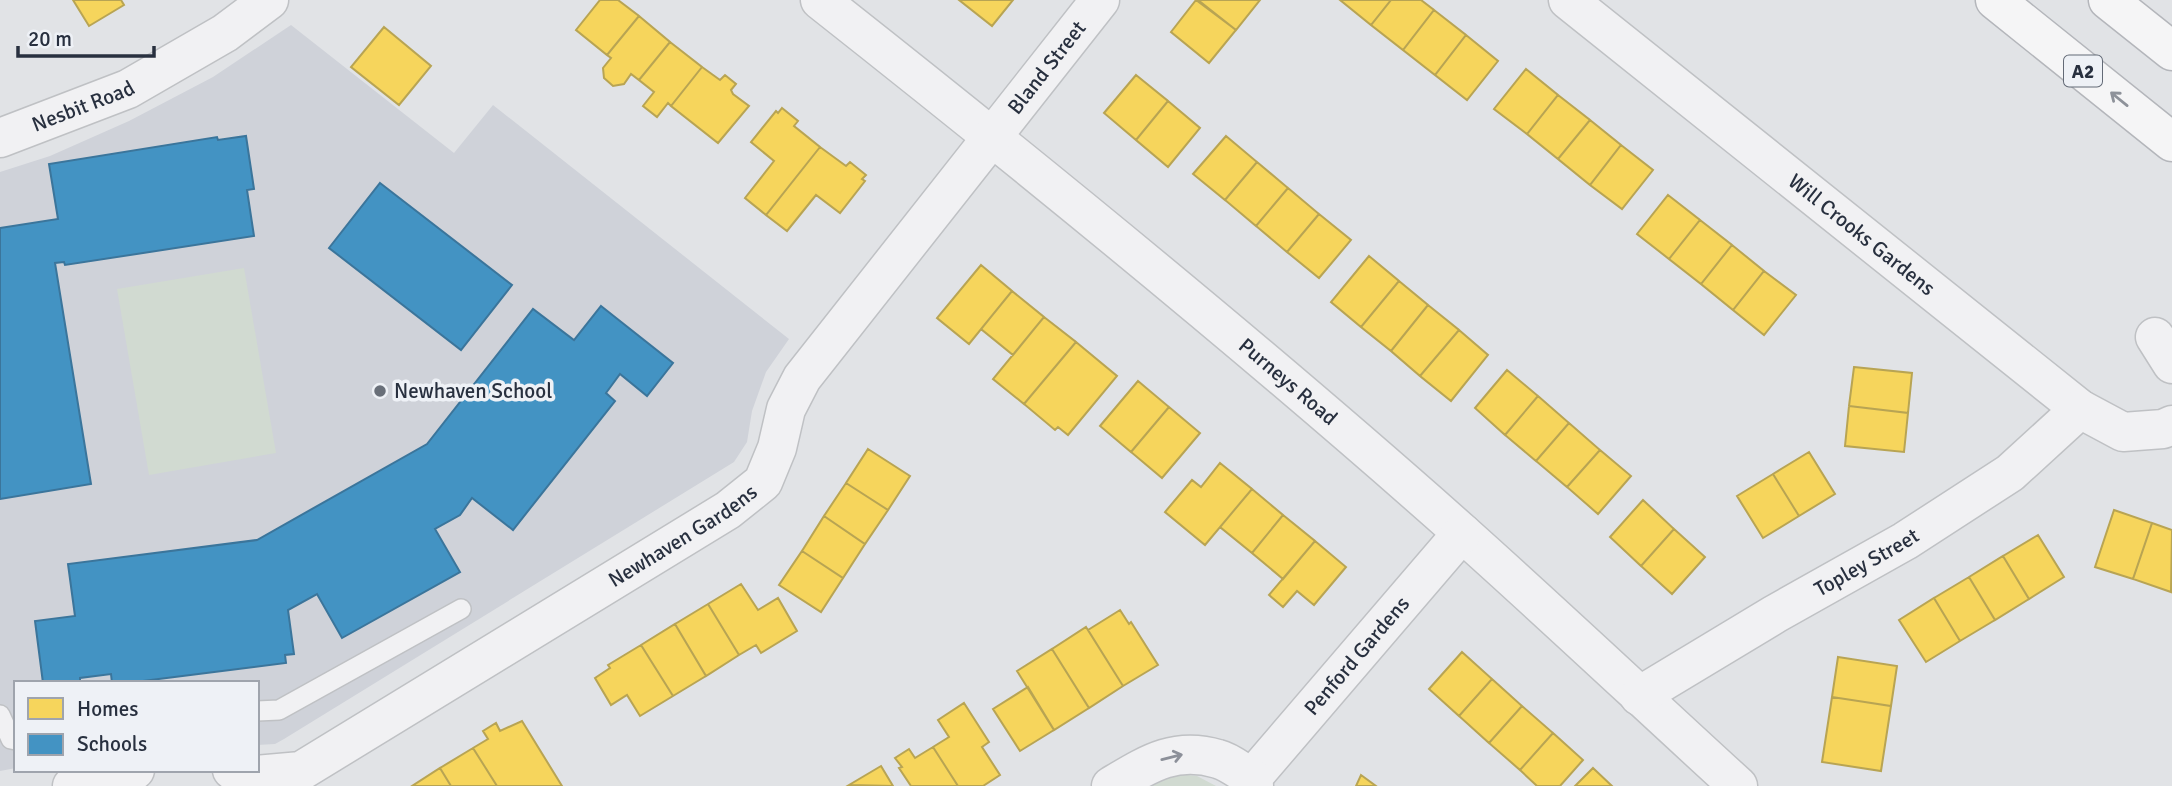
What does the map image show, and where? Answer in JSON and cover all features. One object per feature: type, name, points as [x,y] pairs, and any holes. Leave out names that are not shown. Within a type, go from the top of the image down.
[{"type":"highway","name":"A2","points":[[1995,0],[2172,142]]},
{"type":"highway","points":[[2108,0],[2172,51]]},
{"type":"street","name":"Nesbit Road","points":[[0,138],[128,89],[225,33],[269,0]]},
{"type":"street","name":"Purneys Road","points":[[820,0],[992,135],[1242,342],[1462,533],[1738,786]]},
{"type":"street","name":"Bland Street","points":[[992,135],[1100,0]]},
{"type":"street","name":"Will Crooks Gardens","points":[[1568,0],[2080,409],[2123,432],[2163,429],[2172,425]]},
{"type":"street","name":"Newhaven Gardens","points":[[241,772],[255,775],[301,771],[728,510],[763,482],[776,448],[786,408],[802,378],[992,135]]},
{"type":"street","name":"Topley Street","points":[[1639,696],[1775,614],[1905,541],[2010,473],[2080,409]]},
{"type":"street","name":"Penford Gardens","points":[[1111,786],[1142,767],[1178,754],[1220,759],[1253,782],[1462,533]]},
{"type":"street","points":[[72,786],[127,772]]},
{"type":"lane","points":[[259,711],[279,710],[461,609]]},
{"type":"lane","points":[[0,715],[11,739],[14,740]]},
{"type":"shaded area","name":"Newhaven School","points":[[291,25],[454,153],[493,105],[789,339],[766,372],[752,411],[747,442],[734,462],[275,744],[259,745],[259,681],[14,681],[14,768],[0,771],[0,172],[50,156],[129,121],[213,77]]},
{"type":"shaded area","points":[[244,268],[276,453],[149,475],[117,289]]},
{"type":"shaded area","points":[[1179,774],[1197,776],[1216,786],[1146,786],[1158,779]]},
{"type":"building: Homes","points":[[73,0],[121,0],[124,5],[89,26]]},
{"type":"building: Homes","points":[[600,0],[618,0],[639,16],[607,55],[576,30]]},
{"type":"building: Homes","points":[[959,0],[1013,0],[992,26]]},
{"type":"building: Homes","points":[[1196,0],[1236,30],[1209,63],[1171,32]]},
{"type":"building: Homes","points":[[1198,0],[1260,0],[1236,30]]},
{"type":"building: Homes","points":[[1340,0],[1391,0],[1371,25]]},
{"type":"building: Homes","points":[[1391,0],[1421,0],[1434,10],[1403,50],[1371,25]]},
{"type":"building: Homes","points":[[1434,10],[1466,35],[1435,75],[1403,50]]},
{"type":"building: Homes","points":[[639,16],[670,42],[639,80],[631,74],[624,84],[613,86],[604,78],[603,68],[611,58],[607,55]]},
{"type":"building: Homes","points":[[384,27],[431,66],[399,105],[351,67]]},
{"type":"building: Homes","points":[[1466,35],[1498,61],[1467,100],[1435,75]]},
{"type":"building: Homes","points":[[670,42],[702,67],[671,106],[668,103],[657,117],[643,106],[654,92],[639,80]]},
{"type":"building: Homes","points":[[702,67],[720,80],[725,75],[736,84],[731,90],[733,94],[749,106],[718,143],[671,106]]},
{"type":"building: Homes","points":[[1526,69],[1558,95],[1527,134],[1494,109]]},
{"type":"building: Homes","points":[[1136,75],[1168,101],[1136,140],[1104,113]]},
{"type":"building: Homes","points":[[1558,95],[1590,120],[1558,159],[1527,134]]},
{"type":"building: Homes","points":[[1168,101],[1200,128],[1168,167],[1136,140]]},
{"type":"building: Homes","points":[[782,108],[798,121],[794,126],[820,147],[766,215],[745,198],[774,161],[751,142],[776,111],[778,113]]},
{"type":"building: Homes","points":[[1590,120],[1621,145],[1590,185],[1558,159]]},
{"type":"building: Homes","points":[[1226,136],[1257,162],[1225,200],[1193,174]]},
{"type":"building: Homes","points":[[1621,145],[1653,170],[1622,209],[1590,185]]},
{"type":"building: Homes","points":[[820,147],[846,166],[850,162],[866,175],[862,179],[865,181],[840,213],[816,195],[787,231],[766,215]]},
{"type":"building: Homes","points":[[1257,162],[1288,188],[1256,226],[1225,200]]},
{"type":"building: Homes","points":[[1288,188],[1319,214],[1287,252],[1256,226]]},
{"type":"building: Homes","points":[[1668,195],[1700,220],[1669,259],[1637,234]]},
{"type":"building: Homes","points":[[1319,214],[1351,240],[1319,278],[1287,252]]},
{"type":"building: Homes","points":[[1700,220],[1732,245],[1701,284],[1669,259]]},
{"type":"building: Homes","points":[[1732,245],[1764,271],[1733,310],[1701,284]]},
{"type":"building: Homes","points":[[1369,256],[1399,281],[1361,327],[1331,302]]},
{"type":"building: Homes","points":[[981,265],[1012,291],[969,344],[937,318]]},
{"type":"building: Homes","points":[[1764,271],[1796,295],[1764,335],[1733,310]]},
{"type":"building: Homes","points":[[1399,281],[1428,305],[1391,351],[1361,327]]},
{"type":"building: Homes","points":[[1012,291],[1044,317],[1013,355],[981,329]]},
{"type":"building: Homes","points":[[1428,305],[1459,330],[1420,376],[1391,351]]},
{"type":"building: Homes","points":[[1044,317],[1076,342],[1024,404],[993,379]]},
{"type":"building: Homes","points":[[1459,330],[1488,355],[1451,401],[1420,376]]},
{"type":"building: Homes","points":[[1076,342],[1117,376],[1068,435],[1058,427],[1055,430],[1024,404]]},
{"type":"building: Homes","points":[[1854,367],[1912,373],[1908,413],[1849,406]]},
{"type":"building: Homes","points":[[1507,370],[1538,396],[1505,435],[1475,408]]},
{"type":"building: Homes","points":[[1138,381],[1169,407],[1131,452],[1100,426]]},
{"type":"building: Homes","points":[[1538,396],[1569,423],[1536,461],[1505,435]]},
{"type":"building: Homes","points":[[1849,406],[1908,413],[1904,452],[1845,446]]},
{"type":"building: Homes","points":[[1169,407],[1200,433],[1162,478],[1131,452]]},
{"type":"building: Homes","points":[[1569,423],[1600,450],[1567,487],[1536,461]]},
{"type":"building: Homes","points":[[868,449],[910,476],[888,510],[846,483]]},
{"type":"building: Homes","points":[[1600,450],[1631,476],[1598,514],[1567,487]]},
{"type":"building: Homes","points":[[1809,452],[1835,494],[1799,516],[1773,474]]},
{"type":"building: Homes","points":[[1220,463],[1252,489],[1205,545],[1165,512],[1192,480],[1201,487]]},
{"type":"building: Homes","points":[[1773,474],[1799,516],[1763,538],[1737,496]]},
{"type":"building: Homes","points":[[846,483],[888,510],[865,544],[824,516]]},
{"type":"building: Homes","points":[[1252,489],[1283,515],[1252,553],[1220,527]]},
{"type":"building: Homes","points":[[1643,500],[1674,529],[1641,566],[1610,537]]},
{"type":"building: Homes","points":[[2114,510],[2152,523],[2133,579],[2095,567]]},
{"type":"building: Homes","points":[[1283,515],[1315,541],[1283,579],[1252,553]]},
{"type":"building: Homes","points":[[824,516],[865,544],[843,578],[802,551]]},
{"type":"building: Homes","points":[[2152,523],[2172,530],[2171,592],[2133,579]]},
{"type":"building: Homes","points":[[1674,529],[1705,557],[1672,594],[1641,566]]},
{"type":"building: Homes","points":[[2038,535],[2064,577],[2029,599],[2003,556]]},
{"type":"building: Homes","points":[[1315,541],[1346,567],[1314,605],[1297,591],[1283,607],[1269,595]]},
{"type":"building: Homes","points":[[802,551],[843,578],[821,612],[779,585]]},
{"type":"building: Homes","points":[[2003,556],[2029,599],[1995,620],[1969,577]]},
{"type":"building: Homes","points":[[1969,577],[1995,620],[1960,641],[1934,598]]},
{"type":"building: Homes","points":[[741,584],[758,610],[778,598],[797,631],[761,653],[756,645],[739,655],[708,604]]},
{"type":"building: Homes","points":[[1934,598],[1960,641],[1926,662],[1899,620]]},
{"type":"building: Homes","points":[[708,604],[739,655],[706,676],[675,624]]},
{"type":"building: Homes","points":[[1120,610],[1129,624],[1131,622],[1158,665],[1123,686],[1088,630]]},
{"type":"building: Homes","points":[[675,624],[706,676],[673,696],[641,645]]},
{"type":"building: Homes","points":[[1086,627],[1123,686],[1089,708],[1052,649]]},
{"type":"building: Homes","points":[[641,645],[673,696],[640,716],[627,695],[611,705],[595,678],[610,668],[608,665]]},
{"type":"building: Homes","points":[[1052,649],[1089,708],[1054,730],[1017,671]]},
{"type":"building: Homes","points":[[1462,652],[1492,679],[1459,716],[1429,689]]},
{"type":"building: Homes","points":[[1838,657],[1897,666],[1891,706],[1832,697]]},
{"type":"building: Homes","points":[[1492,679],[1522,706],[1489,743],[1459,716]]},
{"type":"building: Homes","points":[[1028,687],[1054,730],[1020,751],[993,709]]},
{"type":"building: Homes","points":[[1832,697],[1891,706],[1881,771],[1822,762]]},
{"type":"building: Homes","points":[[964,703],[989,742],[982,747],[1000,775],[983,786],[958,786],[933,747],[949,737],[938,720]]},
{"type":"building: Homes","points":[[1522,706],[1553,733],[1520,770],[1489,743]]},
{"type":"building: Homes","points":[[522,721],[562,786],[497,786],[473,748],[488,739],[483,731],[496,723],[500,731]]},
{"type":"building: Homes","points":[[1553,733],[1583,760],[1560,786],[1537,786],[1520,770]]},
{"type":"building: Homes","points":[[933,747],[958,786],[911,786],[899,768],[902,767],[895,758],[909,749],[915,758]]},
{"type":"building: Homes","points":[[473,748],[497,786],[451,786],[440,768]]},
{"type":"building: Homes","points":[[881,766],[893,786],[849,785]]},
{"type":"building: Homes","points":[[440,768],[451,786],[412,786]]},
{"type":"building: Homes","points":[[1593,768],[1612,786],[1575,786]]},
{"type":"building: Homes","points":[[1361,775],[1376,786],[1356,786]]},
{"type":"building: Schools","points":[[246,136],[254,189],[247,190],[254,236],[65,265],[64,262],[55,263],[91,484],[0,499],[0,228],[58,219],[49,164],[217,137],[218,140]]},
{"type":"building: Schools","points":[[380,183],[512,285],[461,350],[329,248]]},
{"type":"building: Schools","points":[[601,306],[673,363],[647,396],[620,374],[606,393],[615,401],[513,530],[472,498],[460,515],[435,529],[460,572],[342,638],[317,594],[288,610],[294,654],[285,655],[286,663],[143,681],[112,681],[111,674],[80,678],[80,681],[43,681],[35,621],[75,616],[68,564],[257,540],[427,444],[533,309],[574,340]]},
{"type":"place","name":"Newhaven School","points":[[380,391]]}]
